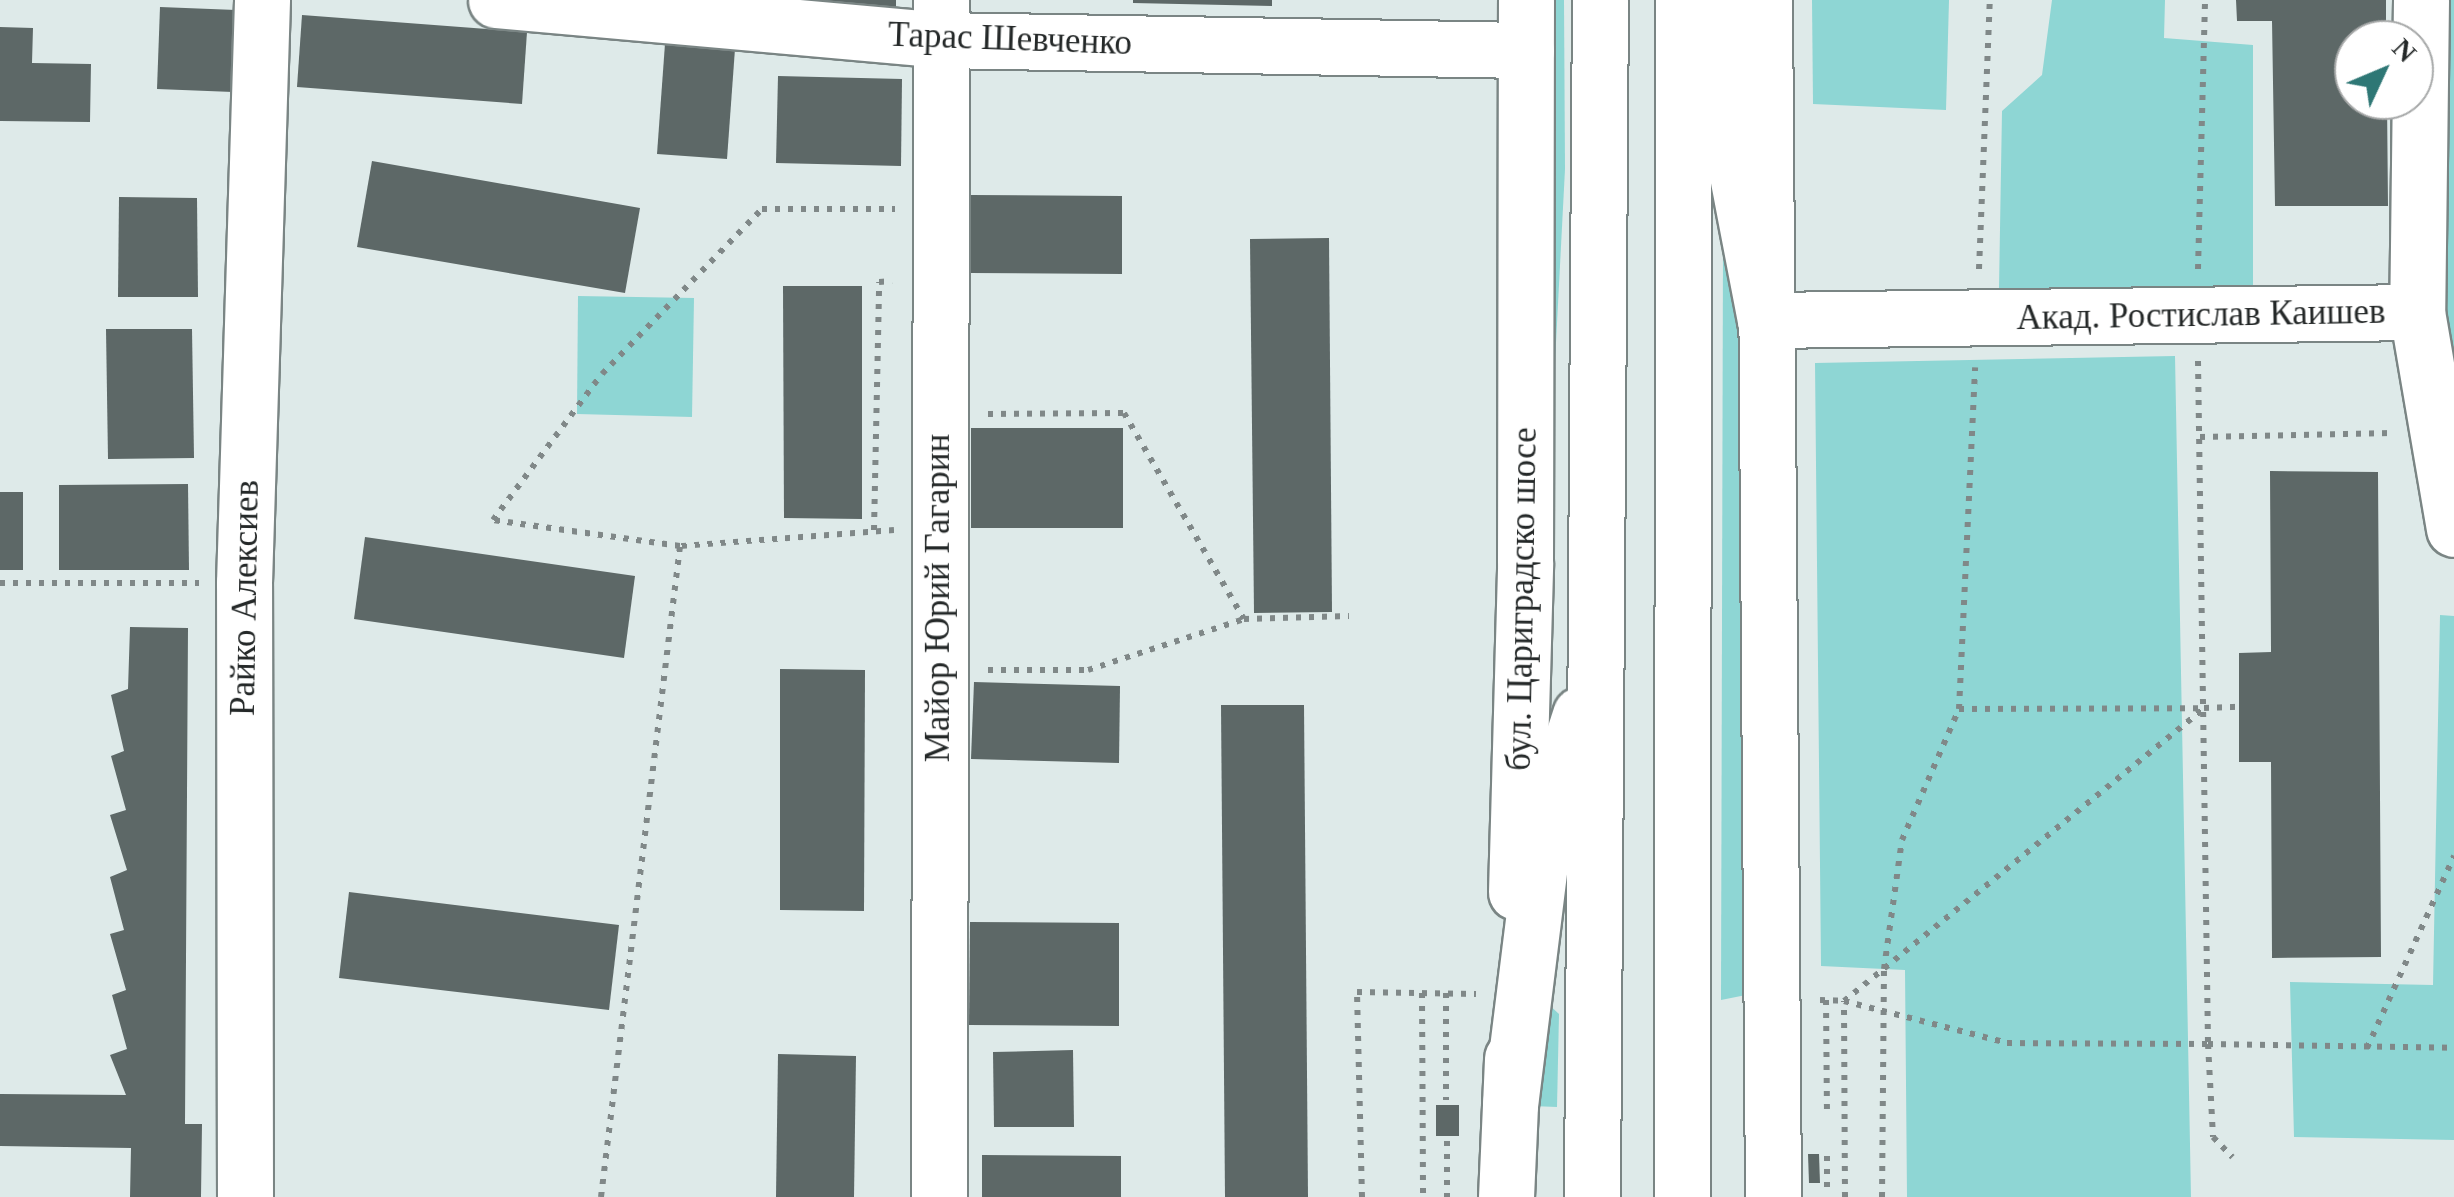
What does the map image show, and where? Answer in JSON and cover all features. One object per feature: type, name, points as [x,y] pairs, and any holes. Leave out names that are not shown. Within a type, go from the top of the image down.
[{"type":"main road","name":"Райко Алексиев","points":[[245,1197],[244,583],[262,0]]},
{"type":"main road","name":"Тарас Шевченко","points":[[496,0],[940,20],[1526,25]]},
{"type":"main road","name":"бул. Цариградско шосе","points":[[1592,1197],[1600,0]]},
{"type":"main road","points":[[1682,1197],[1683,0]]},
{"type":"main road","points":[[1726,0],[1727,122],[1765,320]]},
{"type":"main road","points":[[1764,0],[1773,1197]]},
{"type":"main road","points":[[2417,312],[2437,99],[2420,0]]},
{"type":"main road","name":"Майор Юрий Гагарин","points":[[938,1197],[936,208],[940,20]]},
{"type":"main road","name":"бул. Цариградско шосе","points":[[1506,1197],[1525,562],[1526,25]]},
{"type":"main road","name":"Акад. Ростислав Каишев","points":[[1765,320],[2417,312],[2454,529]]},
{"type":"main road","points":[[1510,1105],[1545,822],[1596,665]]},
{"type":"path","points":[[1882,1197],[1884,969],[1902,840],[1959,708],[1990,0]]},
{"type":"path","points":[[2205,0],[2197,315],[2208,1044],[2213,1137],[2232,1158]]},
{"type":"path","points":[[936,208],[762,209],[602,374],[494,520],[680,546],[874,530],[937,529]]},
{"type":"path","points":[[874,530],[879,282],[938,280]]},
{"type":"path","points":[[938,415],[1124,414],[1244,619]]},
{"type":"path","points":[[2200,437],[2438,432]]},
{"type":"path","points":[[600,1197],[680,546]]},
{"type":"path","points":[[0,584],[244,583]]},
{"type":"path","points":[[937,670],[1088,670],[1244,619],[1349,616]]},
{"type":"path","points":[[1959,708],[2240,707]]},
{"type":"path","points":[[1844,1001],[2204,708]]},
{"type":"path","points":[[2367,1048],[2454,856]]},
{"type":"path","points":[[1362,1197],[1357,992],[1481,994]]},
{"type":"path","points":[[1422,993],[1424,1197]]},
{"type":"path","points":[[1446,994],[1446,1100]]},
{"type":"path","points":[[1827,1112],[1826,1000],[1844,1001],[1883,1016],[2006,1042],[2454,1048]]},
{"type":"path","points":[[1844,1001],[1844,1197]]},
{"type":"path","points":[[1447,1141],[1448,1197]]},
{"type":"path","points":[[1826,1197],[1827,1148]]},
{"type":"shaded area","points":[[1546,0],[1564,0],[1565,169],[1547,516]]},
{"type":"shaded area","points":[[1812,0],[1949,0],[1946,110],[1813,104]]},
{"type":"shaded area","points":[[2052,0],[2165,0],[2164,38],[2253,45],[2253,290],[1999,288],[2002,111],[2042,75]]},
{"type":"shaded area","points":[[2437,0],[2454,0],[2454,426],[2433,300]]},
{"type":"shaded area","points":[[1723,244],[1740,278],[1746,995],[1721,1000]]},
{"type":"shaded area","points":[[578,296],[694,298],[692,417],[577,414]]},
{"type":"shaded area","points":[[2175,356],[2191,1197],[1907,1197],[1905,970],[1821,966],[1815,363]]},
{"type":"shaded area","points":[[2440,615],[2454,616],[2454,1140],[2294,1137],[2290,982],[2433,985]]},
{"type":"shaded area","points":[[1548,1004],[1559,1014],[1557,1107],[1532,1106]]},
{"type":"building","points":[[618,0],[896,0],[896,7],[618,4]]},
{"type":"building","points":[[1272,0],[1272,6],[1133,3]]},
{"type":"building","points":[[2236,0],[2386,0],[2386,20],[2334,20],[2334,120],[2387,120],[2388,206],[2275,206],[2272,21],[2237,21]]},
{"type":"building","points":[[160,7],[236,10],[233,92],[157,89]]},
{"type":"building","points":[[302,15],[527,32],[522,104],[297,87]]},
{"type":"building","points":[[0,27],[33,28],[32,63],[91,64],[90,122],[0,121]]},
{"type":"building","points":[[666,30],[736,35],[727,159],[657,154]]},
{"type":"building","points":[[778,76],[902,79],[901,166],[776,163]]},
{"type":"building","points":[[372,161],[640,208],[625,293],[357,247]]},
{"type":"building","points":[[971,195],[1122,196],[1122,274],[970,273]]},
{"type":"building","points":[[119,197],[197,198],[198,297],[118,297]]},
{"type":"building","points":[[1329,238],[1332,612],[1254,613],[1250,239]]},
{"type":"building","points":[[783,286],[862,286],[862,519],[784,518]]},
{"type":"building","points":[[106,329],[192,329],[194,458],[108,459]]},
{"type":"building","points":[[971,428],[1123,428],[1123,528],[971,528]]},
{"type":"building","points":[[2270,471],[2378,472],[2381,957],[2272,958],[2271,762],[2239,762],[2239,653],[2271,652]]},
{"type":"building","points":[[188,484],[189,570],[59,570],[59,485]]},
{"type":"building","points":[[0,492],[23,492],[23,570],[0,570]]},
{"type":"building","points":[[365,537],[635,576],[624,658],[354,619]]},
{"type":"building","points":[[130,627],[188,628],[185,1124],[202,1124],[201,1197],[130,1197],[131,1148],[0,1146],[0,1094],[126,1095],[110,1055],[127,1049],[112,995],[126,990],[110,934],[124,930],[110,877],[127,870],[110,815],[126,810],[111,756],[124,751],[111,695],[128,689]]},
{"type":"building","points":[[780,669],[865,670],[864,911],[780,910]]},
{"type":"building","points":[[974,682],[1120,686],[1119,763],[971,759]]},
{"type":"building","points":[[1221,705],[1304,705],[1308,1197],[1225,1197]]},
{"type":"building","points":[[349,892],[619,925],[609,1010],[339,978]]},
{"type":"building","points":[[970,922],[1119,923],[1119,1026],[969,1025]]},
{"type":"building","points":[[1073,1050],[1074,1127],[994,1127],[993,1052]]},
{"type":"building","points":[[778,1054],[856,1056],[854,1197],[776,1197]]},
{"type":"building","points":[[1436,1105],[1459,1105],[1459,1136],[1436,1136]]},
{"type":"building","points":[[1808,1154],[1819,1154],[1820,1183],[1809,1183]]},
{"type":"building","points":[[982,1155],[1121,1156],[1121,1197],[982,1197]]}]
